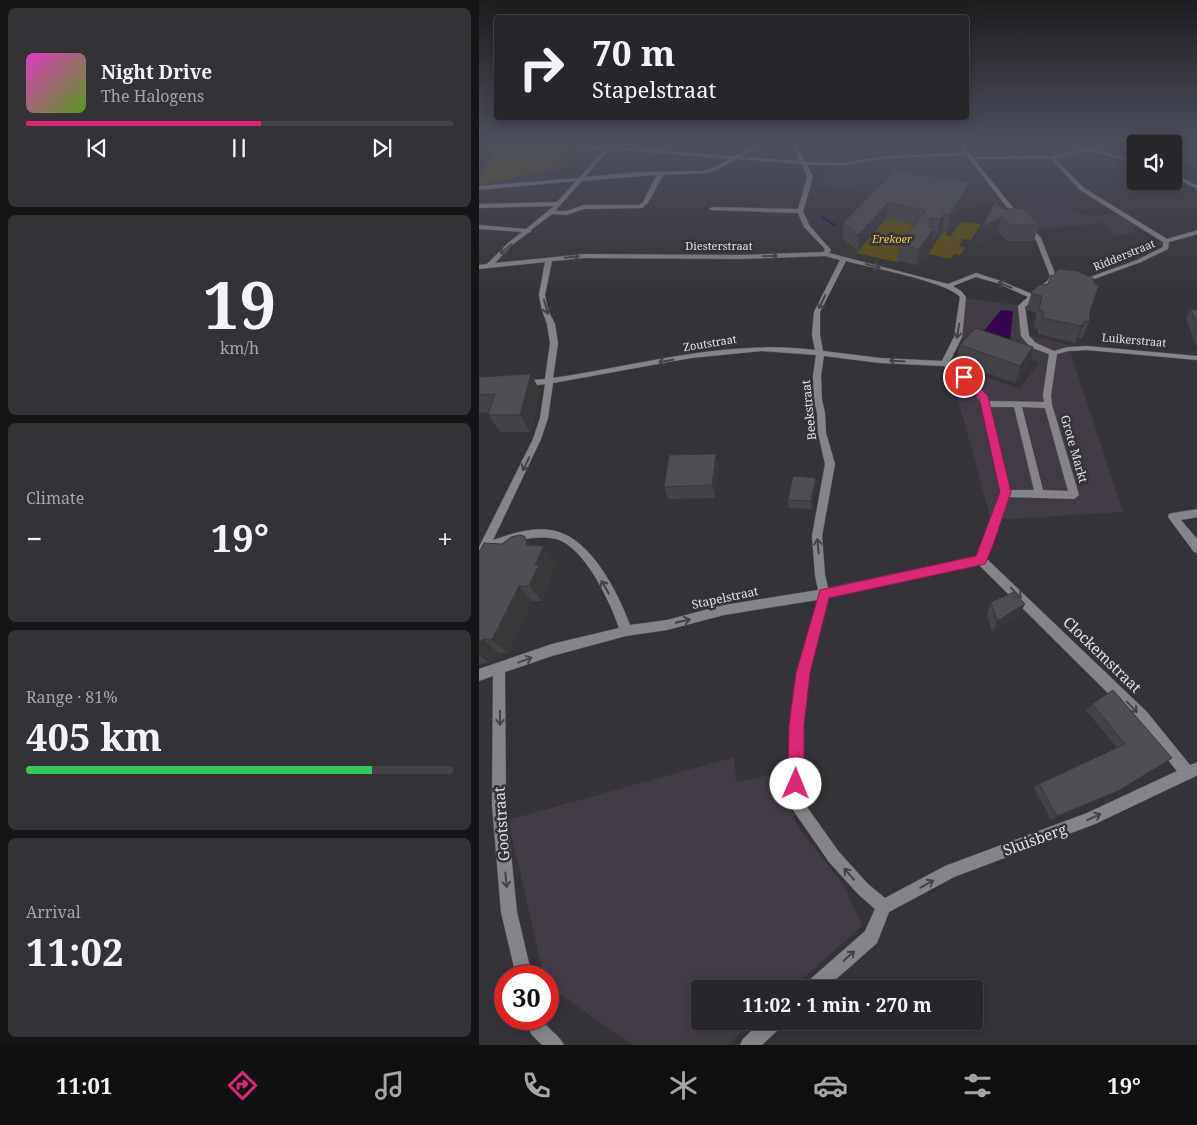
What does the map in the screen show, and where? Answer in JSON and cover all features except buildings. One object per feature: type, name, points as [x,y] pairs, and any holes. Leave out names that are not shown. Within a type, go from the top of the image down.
[{"type":"street","points":[[489,266],[510,244],[551,212],[569,193]]},
{"type":"street","points":[[551,212],[566,213],[584,207],[639,207],[645,203],[650,193]]},
{"type":"street","points":[[805,193],[800,210],[806,226],[828,250],[825,254]]},
{"type":"street","points":[[999,193],[1039,239],[1053,276],[1051,281],[1034,297],[1021,306],[1025,336],[1033,345],[1053,353]]},
{"type":"street","points":[[1089,193],[1166,241]]},
{"type":"street","points":[[479,206],[559,204]]},
{"type":"street","points":[[712,209],[800,210]]},
{"type":"street","points":[[479,227],[529,231]]},
{"type":"street","name":"Ridderstraat","points":[[1075,282],[1084,282],[1139,260],[1166,248],[1166,241],[1197,232]]},
{"type":"street","name":"Diesterstraat","points":[[479,267],[585,256],[740,257],[825,254],[952,288]]},
{"type":"street","name":"Beekstraat","points":[[824,594],[820,575],[817,536],[830,464],[822,433],[817,376],[820,357],[818,351],[817,312],[844,259]]},
{"type":"street","points":[[479,559],[483,547],[537,439],[544,418],[554,343],[551,324],[545,310],[542,295],[549,260]]},
{"type":"street","points":[[981,560],[1006,492],[983,396],[954,367],[945,364],[958,337],[963,297],[952,288],[976,275],[999,282],[1034,297]]},
{"type":"street","points":[[1051,281],[1059,281]]},
{"type":"street","name":"Zoutstraat","points":[[514,385],[550,382],[746,349],[780,347],[875,360],[945,364]]},
{"type":"street","name":"Luikerstraat","points":[[1053,353],[1068,349],[1087,348],[1197,358]]},
{"type":"street","name":"Grote Markt","points":[[1006,492],[1074,495],[1048,405],[1047,395],[1053,353]]},
{"type":"street","name":"Grote Markt","points":[[985,404],[1048,405]]},
{"type":"street","points":[[1017,404],[1039,493]]},
{"type":"street","points":[[1197,513],[1173,517],[1197,549]]},
{"type":"street","points":[[483,547],[501,540],[529,534],[561,537],[578,548],[591,562],[621,615],[626,631]]},
{"type":"street","name":"Stapelstraat","points":[[479,675],[552,650],[626,631],[667,625],[723,610],[824,594],[981,560]]},
{"type":"street","name":"Clockemstraat","points":[[981,560],[990,566],[1043,622],[1122,696],[1192,769]]},
{"type":"street","points":[[822,980],[871,937],[884,907],[863,889],[834,857],[800,810],[796,784],[797,725],[803,673],[824,594]]},
{"type":"street","name":"Gootstraat","points":[[499,669],[499,805],[509,912],[522,965]]},
{"type":"street","name":"Sluisberg","points":[[884,907],[950,871],[1090,819],[1192,769]]},
{"type":"street","points":[[539,1030],[555,1045]]},
{"type":"street","points":[[749,1045],[765,1030]]},
{"type":"shaded area","points":[[871,193],[993,193],[1002,204],[968,199],[963,207],[957,206],[946,222],[955,224],[949,232],[942,231],[919,259],[925,225],[880,194]]},
{"type":"shaded area","points":[[1058,198],[1073,210],[1084,215],[1116,214],[1138,226],[1132,227],[1137,232],[1113,237],[1104,223],[1036,229],[1012,201]]},
{"type":"shaded area","points":[[961,298],[1027,306],[1028,335],[1068,345],[1123,512],[991,520],[948,363],[1020,389],[1039,362],[954,336]]},
{"type":"shaded area","points":[[1001,310],[1013,311],[1010,342],[982,333]]},
{"type":"shaded area","points":[[734,757],[736,782],[781,773],[787,801],[798,827],[844,886],[862,926],[801,980],[691,980],[691,1030],[744,1030],[728,1045],[633,1045],[559,994],[559,965],[541,965],[508,820]]},
{"type":"green space","name":"Erekoer","points":[[887,218],[924,225],[897,262],[856,253]]},
{"type":"green space","points":[[960,222],[981,224],[971,240],[963,239],[959,246],[965,249],[960,255],[954,254],[951,259],[928,254],[943,231],[947,232],[946,235],[951,236]]},
{"type":"waterway","points":[[822,217],[834,225]]},
{"type":"route","points":[[796,784],[797,725],[803,673],[824,594],[981,560],[983,550],[987,545],[1006,492],[983,396],[964,377]]}]
